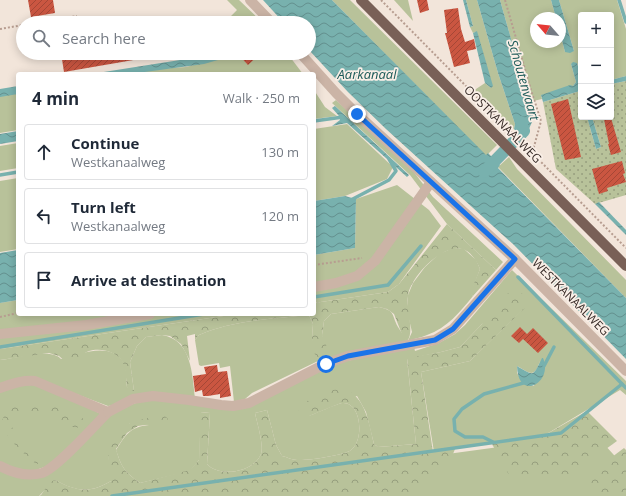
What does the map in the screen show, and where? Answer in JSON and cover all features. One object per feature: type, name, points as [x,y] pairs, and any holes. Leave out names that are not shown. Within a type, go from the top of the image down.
[{"type":"main road","name":"OOSTKANAALWEG","points":[[361,0],[626,266]]},
{"type":"street","points":[[250,0],[265,16]]},
{"type":"street","name":"WESTKANAALWEG","points":[[306,60],[352,109],[515,259],[626,371]]},
{"type":"street","points":[[316,287],[336,283],[357,276],[376,259],[431,182]]},
{"type":"street","name":"WESTKANAALWEG","points":[[0,466],[11,472],[26,475],[43,472],[58,461],[108,412],[133,399],[153,396],[233,406],[249,403],[326,364],[348,356],[435,340],[453,329],[515,259]]},
{"type":"street","points":[[0,334],[86,325],[138,316]]},
{"type":"street","points":[[0,388],[13,383],[35,381],[108,412]]},
{"type":"path","name":"OOSTKANAALWEG","points":[[381,0],[626,248]]},
{"type":"path","points":[[505,0],[541,121],[532,154]]},
{"type":"path","points":[[0,29],[16,26]]},
{"type":"path","points":[[316,265],[371,257],[376,259]]},
{"type":"path","points":[[0,318],[16,314]]},
{"type":"green space","points":[[227,0],[239,0],[256,16],[231,16],[237,10]]},
{"type":"green space","points":[[332,0],[350,0],[497,145],[486,156]]},
{"type":"green space","points":[[394,0],[408,0],[413,21]]},
{"type":"green space","points":[[466,0],[477,0],[498,73],[515,124],[514,129],[473,91],[485,83],[491,88],[475,32],[473,33],[470,27],[473,26]]},
{"type":"green space","points":[[500,0],[551,0],[554,12],[530,12],[530,48],[564,48],[565,52],[574,51],[566,24],[566,12],[563,12],[559,0],[617,0],[626,29],[626,76],[614,79],[614,12],[578,12],[578,66],[577,63],[571,64],[576,82],[573,86],[541,96],[542,99],[529,102]]},
{"type":"green space","points":[[213,60],[292,60],[301,72],[141,72],[186,67]]},
{"type":"green space","points":[[626,81],[626,195],[595,204],[556,169],[543,102],[578,92],[578,120],[588,120],[596,149],[601,147],[593,120],[614,120],[614,83]]},
{"type":"green space","points":[[16,93],[16,130],[0,133],[0,96]]},
{"type":"green space","points":[[316,93],[325,107],[337,116],[316,119]]},
{"type":"green space","points":[[336,100],[413,171],[433,197],[503,262],[496,270],[447,224],[410,175],[332,103]]},
{"type":"green space","points":[[347,124],[393,167],[387,179],[345,196],[316,201],[316,129]]},
{"type":"green space","points":[[16,143],[16,168],[0,171],[0,146]]},
{"type":"green space","points":[[509,157],[517,169],[626,280],[626,298],[498,167]]},
{"type":"green space","points":[[16,178],[16,249],[0,252],[0,181]]},
{"type":"green space","points":[[397,185],[429,210],[441,226],[399,284],[388,292],[316,303],[316,255],[355,248],[356,199]]},
{"type":"green space","points":[[447,224],[496,270],[473,296],[470,293],[480,269],[475,260],[471,254],[462,249],[454,249],[445,252],[421,271],[410,288],[408,301],[410,332],[407,341],[403,337],[394,314],[387,309],[379,307],[331,314],[324,321],[322,335],[326,344],[327,353],[325,361],[321,363],[313,351],[313,324],[309,316],[316,316],[316,303],[388,292],[399,284]]},
{"type":"green space","points":[[453,248],[464,249],[476,260],[480,269],[471,293],[473,296],[458,314],[447,324],[425,336],[408,341],[412,332],[408,315],[408,295],[413,283],[425,267],[439,254]]},
{"type":"green space","points":[[512,270],[626,381],[626,395],[620,390],[545,435],[434,452],[421,372],[470,361],[530,302],[482,324],[460,347],[407,359],[416,444],[378,447],[374,444],[366,412],[357,396],[308,416],[342,403],[348,404],[357,414],[359,422],[358,438],[351,450],[334,456],[308,460],[295,460],[282,456],[276,445],[267,410],[255,413],[262,445],[261,454],[257,460],[244,469],[228,472],[220,471],[207,464],[210,413],[201,412],[199,460],[190,471],[140,483],[135,479],[124,469],[116,450],[132,430],[149,425],[130,423],[108,455],[111,470],[111,481],[96,488],[83,490],[69,487],[55,480],[39,496],[0,496],[0,469],[37,475],[113,412],[146,399],[230,408],[332,364],[414,347],[415,351],[439,343],[455,334],[465,325]],"holes":[[[540,361],[534,386],[524,384],[517,373],[517,366],[531,373],[536,370]]]},
{"type":"green space","points":[[514,286],[531,302],[470,361],[421,372],[433,452],[455,449],[451,459],[428,484],[402,496],[338,492],[179,496],[173,492],[145,496],[39,496],[50,482],[55,480],[70,487],[83,490],[96,488],[111,481],[108,456],[110,446],[115,437],[126,425],[130,423],[160,415],[165,416],[168,419],[166,422],[138,426],[127,433],[116,449],[124,469],[140,483],[190,470],[199,460],[200,412],[210,413],[207,464],[220,471],[228,472],[244,469],[257,460],[261,454],[262,445],[255,413],[267,410],[276,445],[282,456],[293,460],[308,460],[347,452],[355,445],[358,438],[359,422],[357,414],[353,408],[348,404],[342,403],[308,416],[302,416],[298,409],[301,404],[332,390],[342,389],[351,392],[358,398],[367,415],[374,444],[378,447],[416,444],[407,358],[460,347],[482,324]]},
{"type":"green space","points":[[16,300],[16,316],[223,316],[0,349],[0,303]]},
{"type":"green space","points":[[379,307],[391,312],[407,341],[325,361],[322,335],[324,321],[331,314]]},
{"type":"green space","points":[[223,316],[300,316],[253,321],[225,326],[199,335],[195,340],[195,334],[187,336],[190,361],[181,344],[170,336],[162,335],[146,337],[137,346],[130,362],[134,391],[129,391],[127,387],[125,368],[122,361],[119,357],[104,350],[89,351],[67,363],[59,356],[49,353],[0,360],[0,349]]},
{"type":"green space","points":[[309,316],[313,324],[312,338],[321,363],[318,361],[252,393],[245,399],[234,402],[230,366],[220,368],[219,363],[199,365],[195,340],[199,335],[225,326],[267,319]]},
{"type":"green space","points":[[162,335],[172,338],[185,351],[189,359],[195,398],[174,395],[108,406],[39,380],[0,386],[0,360],[41,354],[50,354],[61,359],[86,352],[103,351],[111,352],[118,356],[124,363],[127,387],[134,391],[130,362],[137,346],[146,337]]},
{"type":"green space","points":[[31,384],[44,387],[101,414],[50,465],[36,470],[20,472],[0,463],[0,393],[6,388]]},
{"type":"green space","points":[[37,402],[58,407],[86,420],[81,428],[68,426],[53,417],[41,415],[26,414],[14,418],[11,423],[16,434],[41,458],[44,463],[36,464],[11,441],[1,423],[7,412],[15,406]]},
{"type":"green space","points":[[587,411],[617,441],[570,475],[542,477],[509,475],[492,444],[545,435]]},
{"type":"green space","points":[[583,421],[623,465],[626,483],[626,496],[137,496],[551,440]]},
{"type":"green space","points":[[624,448],[626,450],[626,496],[602,496],[580,481]]},
{"type":"water","name":"Aarkanaal","points":[[263,0],[332,0],[486,155],[488,153],[500,165],[498,168],[626,298],[626,359],[514,245],[386,129],[348,92],[316,58],[316,16],[278,16]]},
{"type":"water","points":[[463,0],[466,0],[473,26],[470,27]]},
{"type":"water","points":[[477,0],[500,0],[533,116],[524,140],[514,129],[515,124],[498,73]]},
{"type":"water","points":[[551,0],[559,0],[563,12],[554,12]]},
{"type":"water","points":[[566,24],[574,51],[570,53],[565,52]]},
{"type":"water","points":[[477,31],[493,86],[491,88],[485,83],[473,33]]},
{"type":"water","points":[[180,60],[218,60],[204,64],[145,72],[104,72]]},
{"type":"water","points":[[573,62],[577,63],[578,66],[578,92],[543,102],[541,95],[570,85],[573,86],[576,82],[571,64]]},
{"type":"water","points":[[626,76],[626,81],[614,83],[614,79]]},
{"type":"water","points":[[16,86],[16,94],[0,97],[0,89]]},
{"type":"water","points":[[335,106],[409,175],[407,177],[347,123],[332,126],[340,120],[339,116],[332,108]]},
{"type":"water","points":[[588,120],[593,120],[601,147],[596,149]]},
{"type":"water","points":[[16,131],[16,141],[0,144],[0,134]]},
{"type":"water","points":[[345,196],[356,199],[355,248],[316,255],[316,201]]},
{"type":"water","points":[[599,202],[626,230],[626,235],[595,204]]},
{"type":"water","points":[[16,250],[16,300],[0,303],[0,253]]},
{"type":"water","points":[[542,358],[545,367],[544,375],[540,381],[529,386],[523,384],[519,377],[517,366],[527,372],[533,373]]},
{"type":"building","points":[[28,0],[53,0],[55,13],[31,16]]},
{"type":"building","points":[[417,0],[427,0],[429,10],[420,13]]},
{"type":"building","points":[[458,8],[461,29],[465,42],[474,39],[476,49],[467,51],[470,63],[454,67],[445,33],[447,33],[444,10]]},
{"type":"building","points":[[62,60],[133,60],[64,72]]},
{"type":"building","points":[[243,60],[253,60],[248,65]]},
{"type":"building","points":[[568,99],[581,157],[565,160],[551,104]]},
{"type":"building","points":[[604,120],[612,120],[621,152],[611,155]]},
{"type":"building","points":[[622,161],[625,173],[623,174],[626,182],[607,188],[608,191],[599,194],[592,169]]},
{"type":"building","points":[[520,327],[527,334],[533,328],[548,343],[538,353],[523,339],[519,343],[511,336]]},
{"type":"building","points":[[217,365],[218,372],[227,371],[231,396],[220,398],[220,394],[203,396],[202,390],[195,392],[193,376],[206,374],[204,367]]},
{"type":"waterway","points":[[619,0],[626,22]]},
{"type":"waterway","points":[[316,121],[343,117]]},
{"type":"waterway","name":"Schoutenvaart","points":[[484,172],[524,131],[521,122]]},
{"type":"waterway","points":[[349,201],[389,180],[396,171],[389,159]]},
{"type":"waterway","points":[[0,175],[16,172]]},
{"type":"waterway","points":[[316,297],[388,285],[421,246]]},
{"type":"waterway","points":[[518,277],[626,388]]},
{"type":"waterway","points":[[0,347],[192,316]]},
{"type":"waterway","points":[[544,366],[554,347]]},
{"type":"waterway","points":[[493,442],[483,437],[465,437],[455,431],[454,419],[462,409],[484,394],[527,382]]},
{"type":"waterway","points":[[112,496],[561,433],[622,384]]},
{"type":"route","points":[[326,364],[348,356],[435,340],[453,329],[515,259],[357,114]]}]
